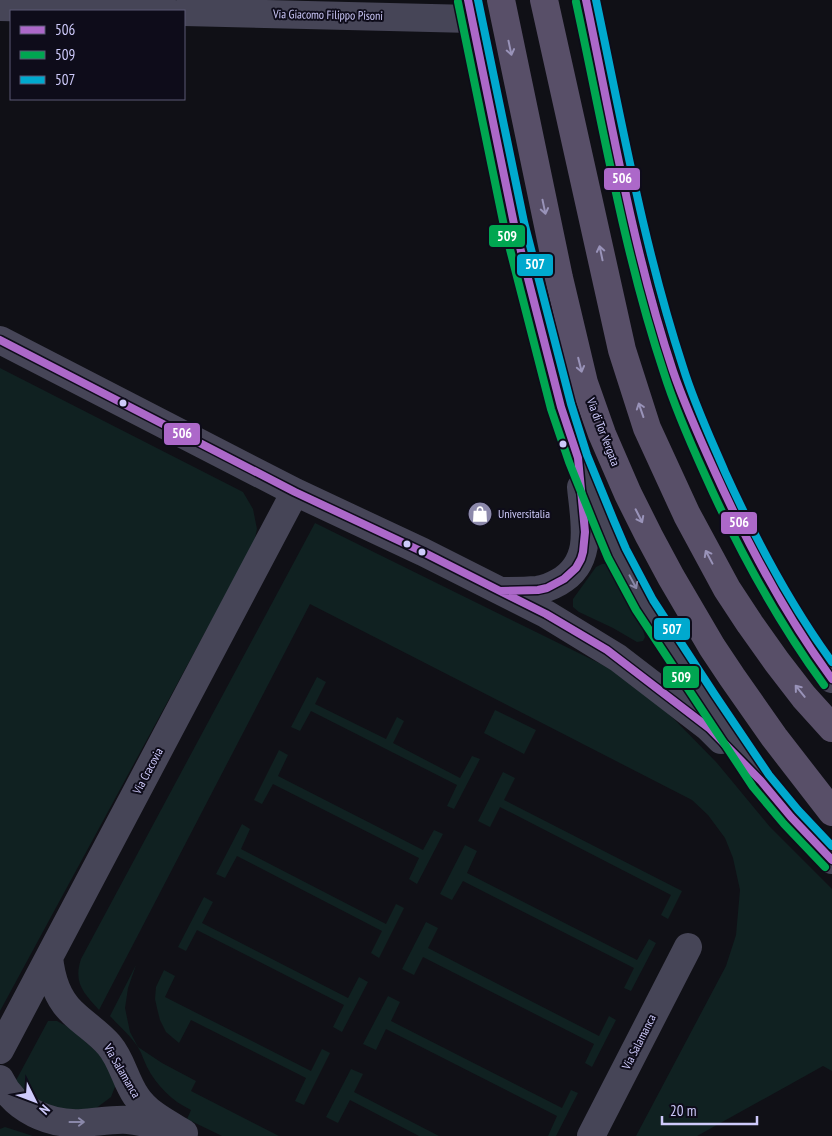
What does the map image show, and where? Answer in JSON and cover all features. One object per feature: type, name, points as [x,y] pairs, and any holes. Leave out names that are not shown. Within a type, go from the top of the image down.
[{"type":"main road","name":"Via di Tor Vergata","points":[[500,0],[561,287],[584,383],[602,434],[645,528],[712,647],[774,737],[832,812]]},
{"type":"main road","points":[[544,0],[622,350],[647,428],[687,515],[726,589],[777,662],[804,697],[832,728]]},
{"type":"street","points":[[586,0],[642,260],[678,386],[740,529],[788,615],[832,679]]},
{"type":"street","points":[[0,7],[125,10]]},
{"type":"street","points":[[470,10],[514,224],[561,407],[578,458],[617,553],[644,605],[761,780],[790,817],[832,860]]},
{"type":"street","name":"Via Giacomo Filippo Pisoni","points":[[185,12],[470,10]]},
{"type":"street","points":[[0,340],[295,492],[423,552],[546,614],[618,658],[709,728],[761,780]]},
{"type":"street","points":[[500,591],[547,588],[564,579],[576,568],[581,560],[585,532],[578,458]]},
{"type":"street","name":"Via Cracovia","points":[[0,1050],[295,492]]},
{"type":"street","name":"Via Salamanca","points":[[591,1136],[688,947]]},
{"type":"street","name":"Via Salamanca","points":[[49,957],[50,971],[60,996],[72,1012],[94,1030],[110,1047],[140,1102],[186,1135]]},
{"type":"street","name":"Via Salamanca","points":[[14,1022],[19,1017],[27,1014],[42,1010],[52,1010],[71,1015],[86,1024]]},
{"type":"street","name":"Via Salamanca","points":[[0,1079],[15,1101],[30,1111]]},
{"type":"street","name":"Via Salamanca","points":[[0,1107],[12,1107],[30,1111],[57,1122],[82,1123],[127,1120],[151,1124],[186,1135]]},
{"type":"shaded area","points":[[0,368],[243,492],[253,509],[257,529],[254,542],[0,1011]]},
{"type":"shaded area","points":[[315,523],[601,664],[635,684],[674,719],[717,763],[770,827],[832,889],[832,1071],[823,1066],[697,1136],[636,1136],[726,966],[736,935],[740,890],[733,858],[725,838],[708,815],[692,800],[310,604],[99,1010],[81,987],[78,975],[81,959]]},
{"type":"shaded area","points":[[608,564],[613,569],[643,630],[645,637],[643,641],[637,642],[579,612],[573,607],[573,599],[596,567]]},
{"type":"shaded area","points":[[317,677],[326,682],[315,704],[386,739],[397,717],[404,721],[393,743],[460,778],[472,756],[480,759],[454,809],[447,806],[457,785],[311,711],[300,731],[291,727]]},
{"type":"shaded area","points":[[495,710],[536,730],[524,754],[484,733]]},
{"type":"shaded area","points":[[279,750],[288,755],[278,776],[423,850],[434,830],[443,834],[417,884],[409,879],[419,858],[273,784],[262,804],[254,800]]},
{"type":"shaded area","points":[[503,772],[515,778],[504,800],[682,891],[668,919],[661,915],[671,895],[500,807],[490,827],[478,821]]},
{"type":"shaded area","points":[[242,824],[250,829],[241,849],[386,924],[396,904],[404,908],[379,958],[371,953],[382,931],[237,856],[225,878],[216,874]]},
{"type":"shaded area","points":[[465,845],[477,851],[467,873],[637,960],[649,939],[656,943],[631,991],[624,988],[634,968],[463,881],[452,900],[440,894]]},
{"type":"shaded area","points":[[204,897],[213,902],[202,923],[348,998],[359,977],[368,982],[342,1032],[333,1027],[344,1005],[197,930],[186,951],[178,947]]},
{"type":"shaded area","points":[[426,922],[438,928],[428,948],[599,1036],[609,1016],[616,1020],[592,1067],[585,1063],[594,1044],[423,957],[414,975],[402,969]]},
{"type":"shaded area","points":[[136,965],[128,988],[125,1008],[130,1032],[138,1047],[162,1063],[196,1081],[191,1091],[279,1136],[222,1136],[187,1119],[191,1110],[160,1087],[136,1045],[110,1016]]},
{"type":"shaded area","points":[[164,970],[175,976],[165,997],[311,1071],[322,1049],[330,1053],[304,1105],[295,1101],[306,1078],[191,1020],[179,1043],[166,1032],[160,1020],[155,999],[156,987]]},
{"type":"shaded area","points":[[388,996],[400,1002],[391,1021],[562,1108],[571,1090],[578,1093],[556,1136],[548,1136],[557,1116],[386,1029],[376,1050],[363,1044]]},
{"type":"shaded area","points":[[48,1021],[57,1021],[70,1028],[97,1052],[106,1063],[116,1084],[111,1097],[95,1109],[82,1112],[45,1106],[13,1086]]},
{"type":"shaded area","points":[[351,1069],[363,1074],[354,1092],[439,1136],[419,1136],[350,1100],[338,1123],[326,1117]]},
{"type":"shaded area","points":[[5,1127],[33,1136],[0,1136],[0,1129]]},
{"type":"transit line","name":"506","points":[[0,340],[295,492],[423,552],[500,591],[538,590],[547,588],[564,579],[576,568],[583,552],[585,532],[578,458],[561,407],[514,224],[468,0]]},
{"type":"transit line","name":"507","points":[[478,0],[524,222],[571,404],[587,455],[614,521],[626,549],[653,600],[715,695],[769,775],[798,810],[832,846]]},
{"type":"transit line","name":"506","points":[[586,0],[635,234],[646,280],[673,371],[709,460],[754,553],[783,605],[832,679]]},
{"type":"transit line","name":"507","points":[[596,0],[645,231],[669,322],[687,380],[702,420],[748,521],[801,617],[832,662]]},
{"type":"transit line","name":"509","points":[[458,2],[504,226],[551,409],[569,462],[608,558],[636,610],[753,787],[784,824],[825,867]]},
{"type":"transit line","name":"509","points":[[576,2],[637,282],[673,399],[705,475],[744,557],[790,635],[824,685]]},
{"type":"transit line","name":"506","points":[[490,586],[546,614],[607,650],[709,728],[761,781],[791,817],[832,860]]},
{"type":"place","name":"Universitalia","points":[[480,514]]}]
